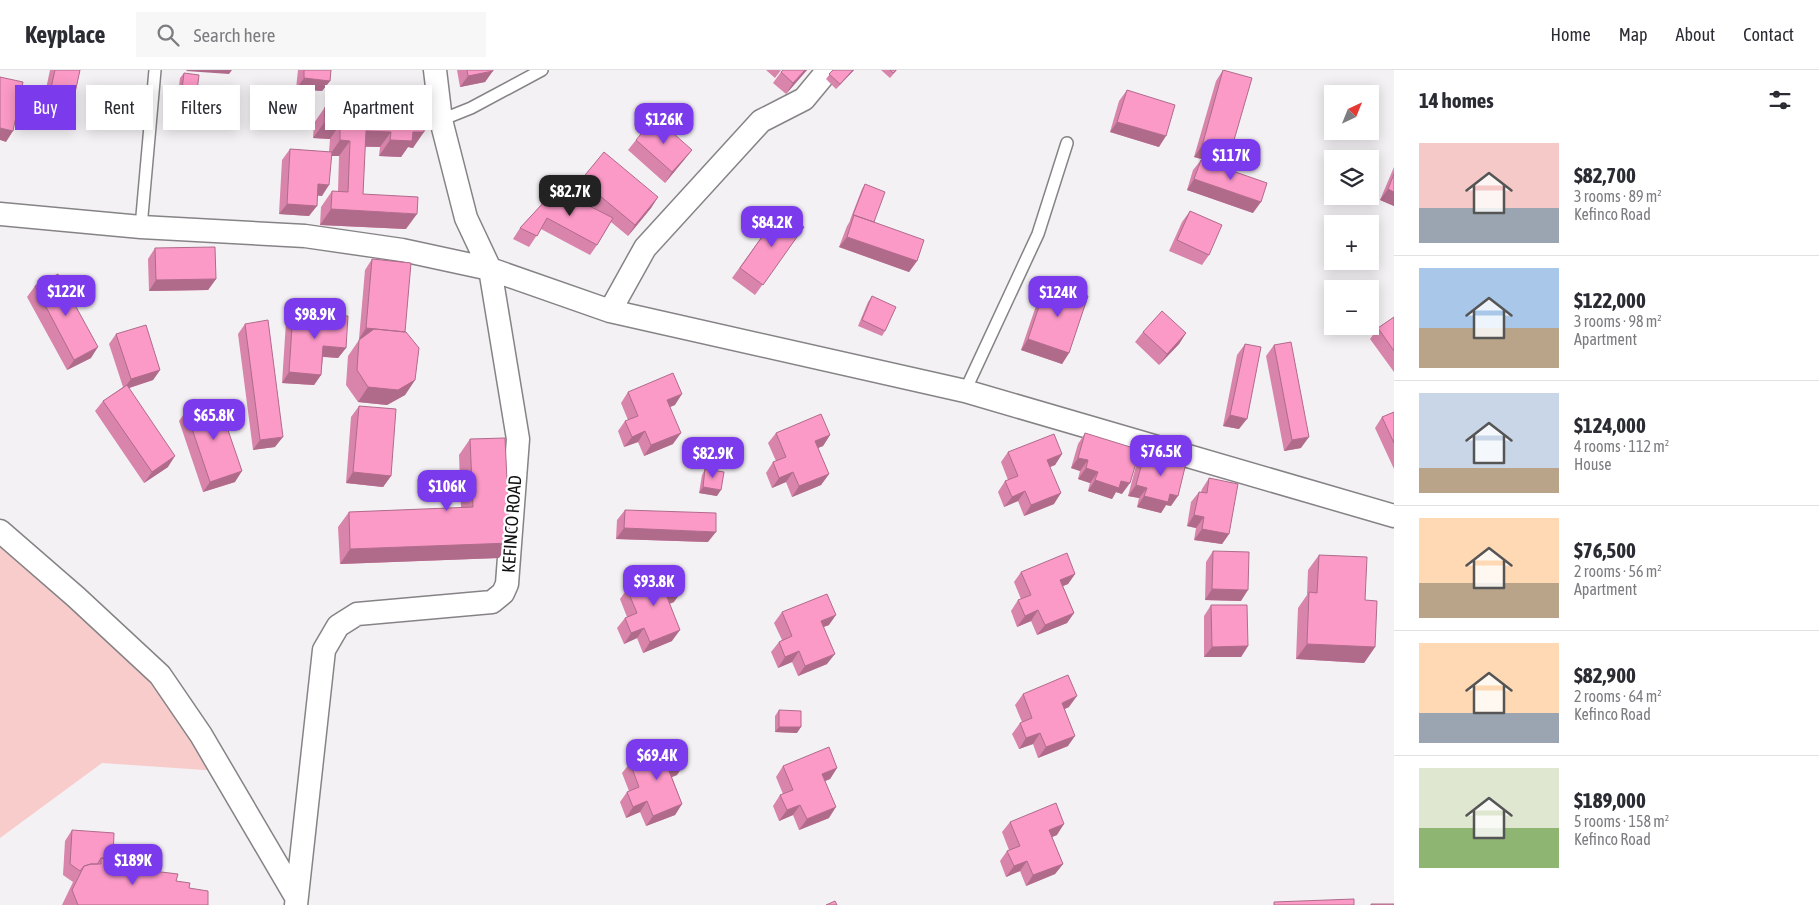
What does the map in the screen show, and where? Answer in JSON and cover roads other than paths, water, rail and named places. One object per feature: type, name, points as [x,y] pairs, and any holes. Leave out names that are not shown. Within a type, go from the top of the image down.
[{"type":"street","name":"KEFINCO ROAD","points":[[296,901],[324,650],[338,626],[357,614],[492,602],[503,593],[507,584],[518,439],[490,269],[466,218],[441,120],[435,70]]},
{"type":"street","points":[[610,311],[645,248],[761,121],[804,99],[828,70]]},
{"type":"street","points":[[0,214],[141,227],[305,236],[402,250],[490,269],[610,311],[965,391],[1394,516]]},
{"type":"street","points":[[0,531],[76,597],[160,675],[201,735],[296,901]]},
{"type":"lane","points":[[141,227],[155,70]]},
{"type":"lane","points":[[441,120],[471,108],[542,70]]},
{"type":"lane","points":[[965,391],[1038,234],[1067,143]]}]
